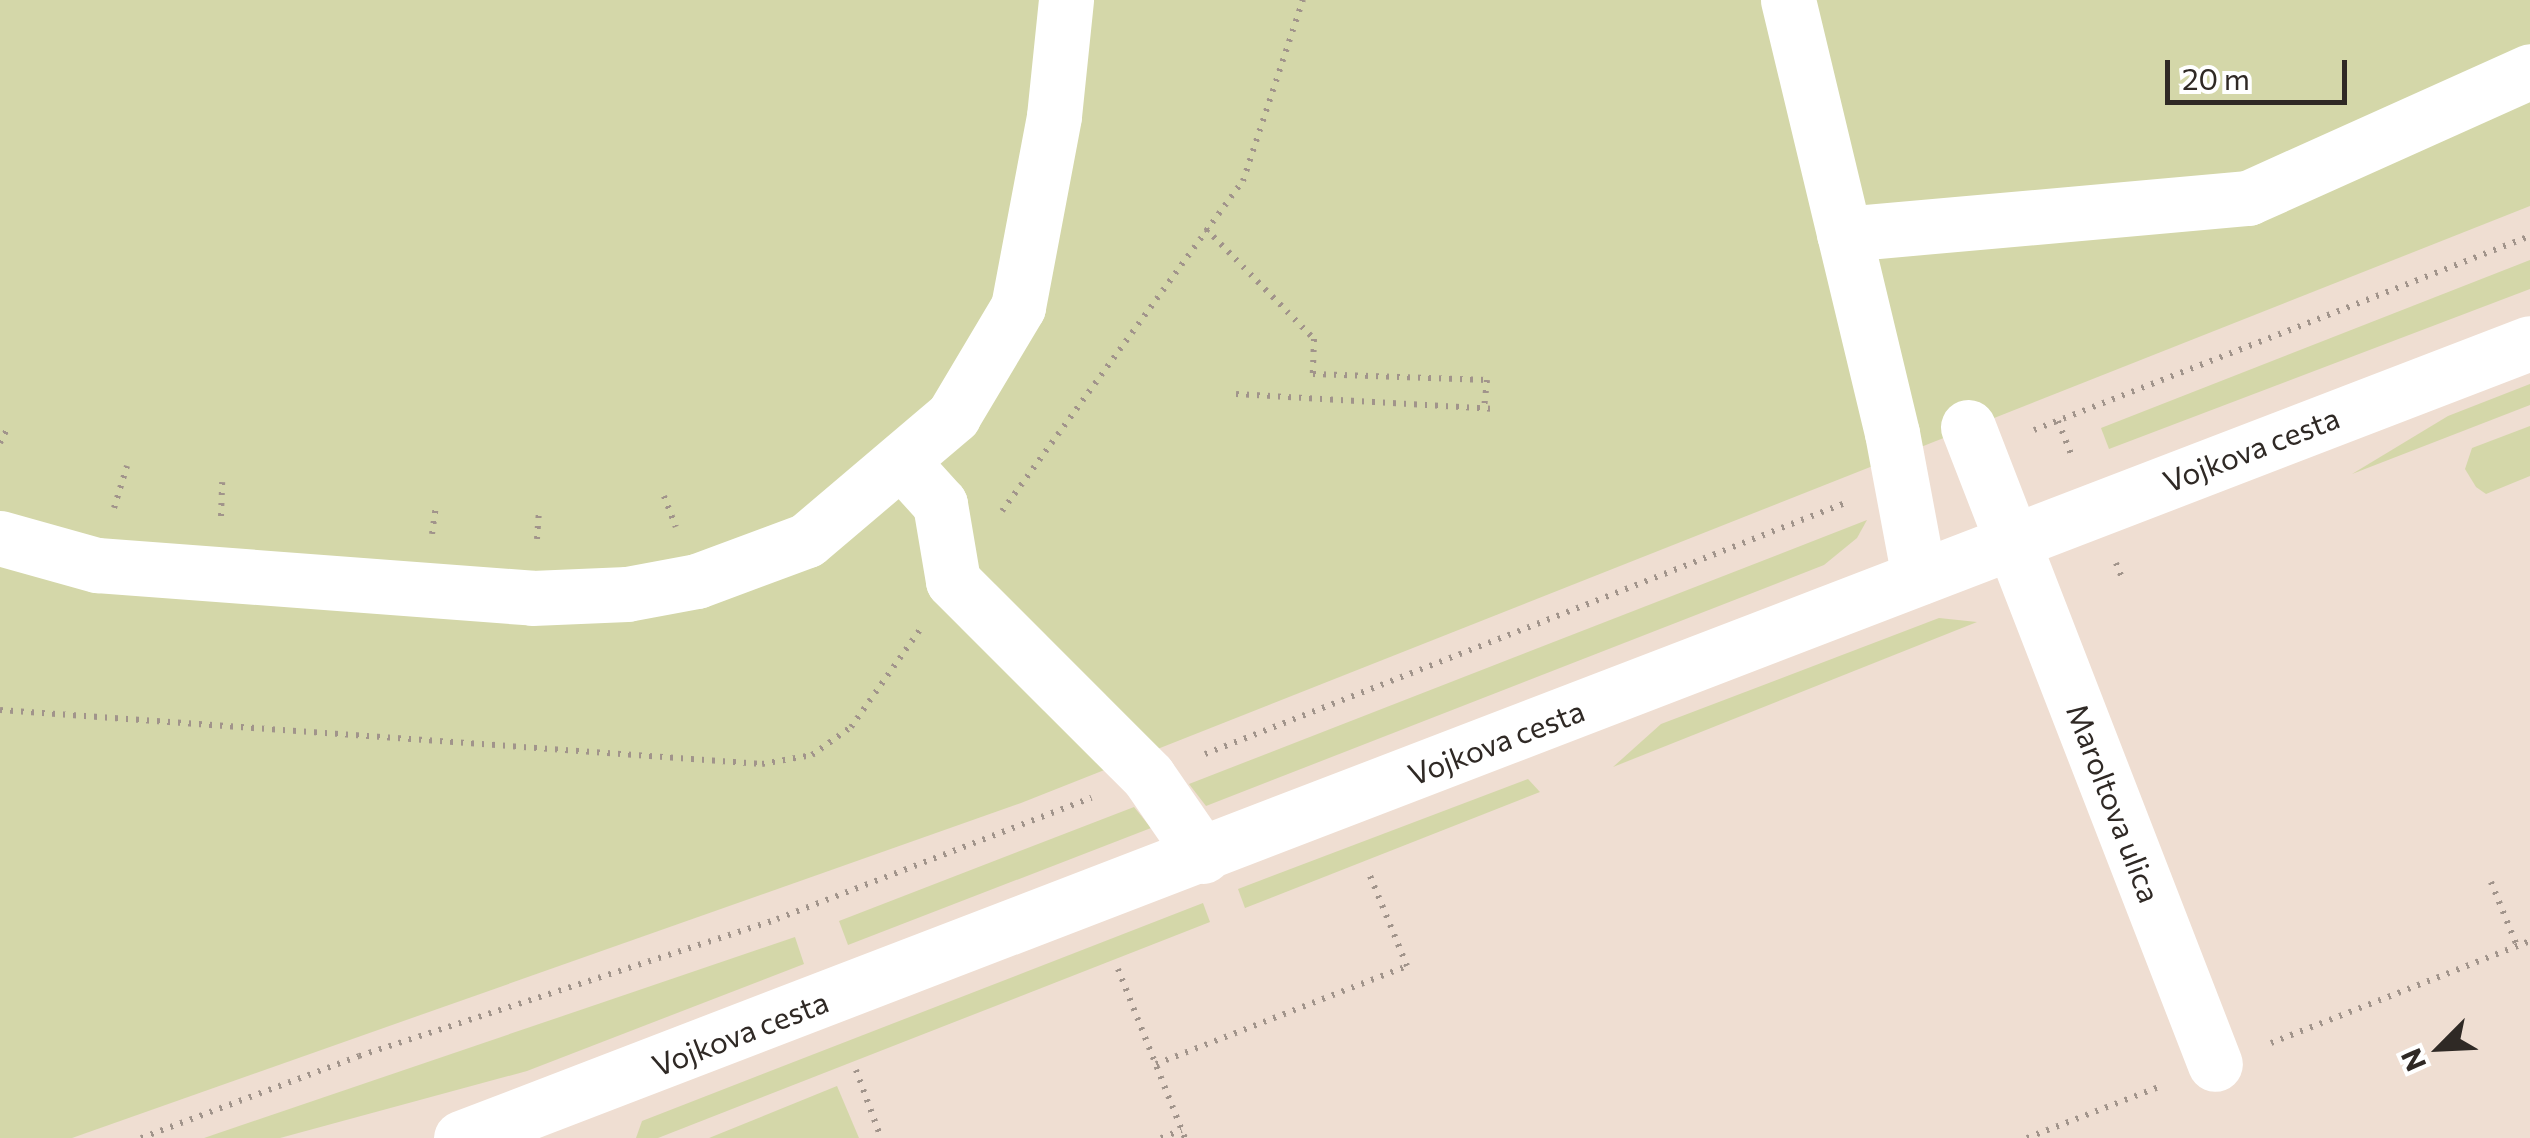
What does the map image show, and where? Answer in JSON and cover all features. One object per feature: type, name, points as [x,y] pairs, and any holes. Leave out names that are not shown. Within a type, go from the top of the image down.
[{"type":"street","points":[[0,538],[97,565],[218,578],[532,598],[627,594],[697,581],[807,540],[954,416],[1018,307],[1054,116],[1066,0]]},
{"type":"street","points":[[1788,0],[1919,578]]},
{"type":"street","points":[[1844,234],[2248,198],[2530,71]]},
{"type":"street","name":"Vojkova cesta","points":[[461,1138],[2530,343]]},
{"type":"street","name":"Maroltova ulica","points":[[1968,427],[2215,1064]]},
{"type":"street","points":[[901,461],[940,504],[954,581],[1148,776],[1203,856]]},
{"type":"path","points":[[1206,230],[1314,339],[1313,374],[1486,380],[1484,408]]},
{"type":"path","points":[[2038,428],[2530,236]]},
{"type":"path","points":[[1236,394],[1496,409]]},
{"type":"path","points":[[0,443],[6,429]]},
{"type":"path","points":[[141,1138],[360,1056],[777,919],[1860,497]]},
{"type":"path","points":[[1156,1064],[1407,966],[1368,872]]},
{"type":"path","points":[[2491,882],[2517,946]]},
{"type":"path","points":[[2028,1138],[2530,941]]},
{"type":"path","points":[[1118,969],[1184,1134],[1162,1138]]},
{"type":"path","points":[[856,1070],[881,1138]]},
{"type":"green space","points":[[0,0],[2530,0],[2530,206],[1021,803],[72,1138],[0,1138]]},
{"type":"green space","points":[[2530,260],[2530,289],[2109,449],[2101,428]]},
{"type":"green space","points":[[2530,384],[2530,405],[2352,474],[2448,416]]},
{"type":"green space","points":[[2530,426],[2530,476],[2486,494],[2476,487],[2465,469],[2472,448]]},
{"type":"green space","points":[[1867,520],[1857,538],[1824,565],[1206,806],[1189,784]]},
{"type":"green space","points":[[1939,618],[1977,622],[1613,767],[1661,724]]},
{"type":"green space","points":[[1528,779],[1540,792],[1245,908],[1238,889]]},
{"type":"green space","points":[[1134,807],[1151,828],[848,945],[839,921]]},
{"type":"green space","points":[[1203,903],[1210,922],[658,1138],[636,1138],[642,1121]]},
{"type":"green space","points":[[795,937],[804,964],[527,1071],[280,1138],[204,1138]]},
{"type":"green space","points":[[837,1086],[859,1138],[709,1138]]}]
